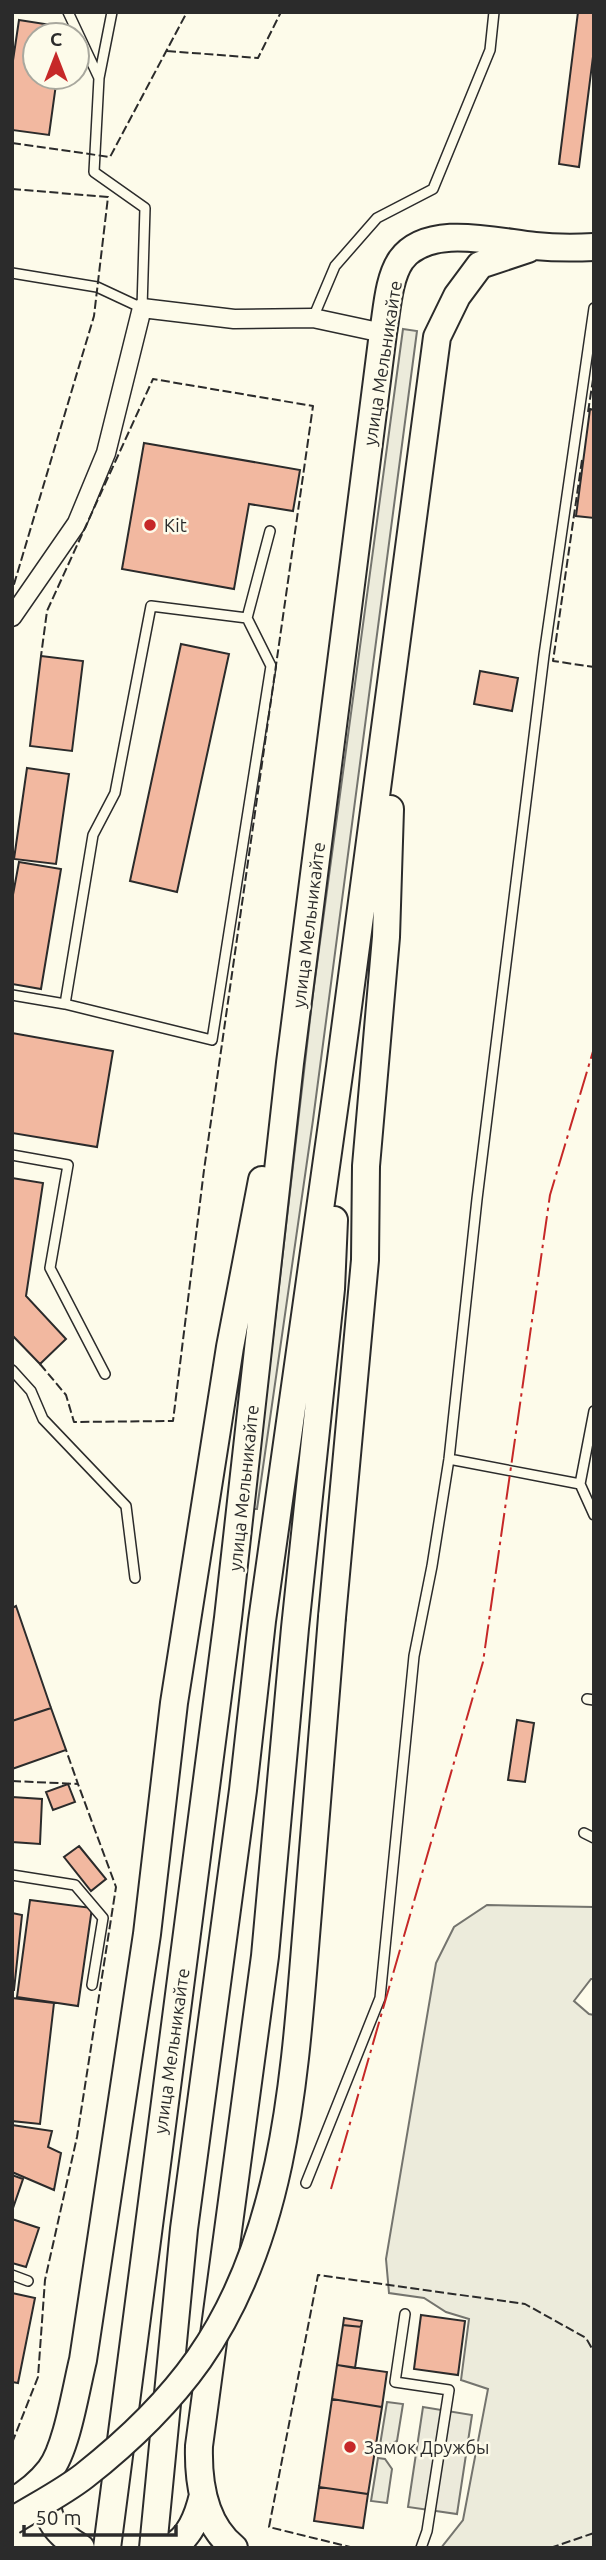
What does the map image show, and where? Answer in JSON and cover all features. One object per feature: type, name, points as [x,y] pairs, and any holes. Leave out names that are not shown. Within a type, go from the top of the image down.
[{"type":"main road","name":"улица Мельникайте","points":[[107,2548],[228,1618],[290,1063],[383,333],[393,280],[401,260],[418,246],[437,239],[469,238],[570,249],[594,247]]},
{"type":"main road","points":[[469,238],[478,246],[480,265],[537,246]]},
{"type":"main road","name":"улица Мельникайте","points":[[153,2548],[184,2228],[243,1790],[262,1621],[340,1067],[437,337],[457,296],[480,265]]},
{"type":"main road","points":[[12,2521],[83,2477],[148,2419],[198,2359],[235,2297],[260,2236],[277,2171],[292,2073],[365,1260],[366,1166],[386,937],[390,806],[387,718]]},
{"type":"main road","points":[[81,2548],[59,2531],[49,2519],[45,2500],[51,2469],[70,2415],[82,2360],[147,1934],[174,1703],[228,1361],[267,1150],[290,1063]]},
{"type":"main road","points":[[234,2548],[213,2519],[203,2496],[198,2474],[199,2446],[265,1956],[295,1628],[331,1289],[340,1067]]},
{"type":"main road","points":[[12,2502],[25,2494],[51,2469]]},
{"type":"main road","points":[[170,2548],[190,2531],[203,2496]]},
{"type":"street","points":[[12,617],[77,523],[87,500],[106,453],[142,308],[234,319],[313,318],[383,333]]},
{"type":"lane","points":[[68,12],[99,78]]},
{"type":"lane","points":[[12,273],[97,287],[142,308],[145,208],[94,172],[99,78],[112,12]]},
{"type":"lane","points":[[313,318],[335,266],[377,218],[433,189],[490,50],[494,12]]},
{"type":"lane","points":[[306,2182],[380,1998],[414,1656],[449,1459],[477,1199],[541,683],[594,308]]},
{"type":"lane","points":[[12,995],[65,1004],[212,1040],[271,666],[247,618],[270,531]]},
{"type":"lane","points":[[65,1004],[93,835],[115,793],[151,606],[247,618]]},
{"type":"lane","points":[[12,1155],[68,1165],[50,1268],[105,1374]]},
{"type":"lane","points":[[12,1370],[31,1391],[43,1419],[126,1506],[135,1578]]},
{"type":"lane","points":[[594,1411],[580,1484],[594,1515]]},
{"type":"lane","points":[[449,1459],[580,1484]]},
{"type":"lane","points":[[584,1833],[594,1838]]},
{"type":"lane","points":[[12,1875],[75,1885],[103,1918],[92,1985]]},
{"type":"lane","points":[[12,2275],[28,2281]]},
{"type":"lane","points":[[405,2314],[395,2382],[449,2390],[427,2531],[421,2548]]},
{"type":"shaded area","points":[[403,329],[417,331],[313,1120],[257,1509],[253,1509],[313,994]]},
{"type":"shaded area","points":[[487,1905],[594,1907],[594,1979],[591,1979],[574,2001],[594,2015],[594,2548],[441,2548],[463,2520],[488,2389],[461,2380],[469,2319],[446,2312],[424,2298],[389,2293],[386,2259],[436,1963],[454,1927]]},
{"type":"shaded area","points":[[387,2402],[403,2404],[397,2441],[387,2446],[380,2445]]},
{"type":"shaded area","points":[[423,2407],[472,2415],[457,2514],[408,2507]]},
{"type":"shaded area","points":[[378,2458],[385,2459],[392,2469],[387,2503],[371,2501]]},
{"type":"building","points":[[578,12],[594,12],[594,49],[579,167],[559,164]]},
{"type":"building","points":[[19,20],[25,21],[21,21],[21,91],[55,91],[49,135],[12,130],[12,67]]},
{"type":"building","points":[[590,409],[594,410],[594,518],[576,516]]},
{"type":"building","points":[[144,443],[300,470],[293,511],[249,504],[234,589],[122,569]]},
{"type":"building","points":[[181,644],[229,654],[177,892],[130,881]]},
{"type":"building","points":[[41,656],[83,661],[72,751],[30,746]]},
{"type":"building","points":[[480,671],[518,678],[512,711],[474,704]]},
{"type":"building","points":[[27,768],[69,774],[56,864],[14,859]]},
{"type":"building","points":[[19,862],[61,869],[41,989],[12,984],[12,900]]},
{"type":"building","points":[[12,1033],[113,1051],[97,1147],[12,1133]]},
{"type":"building","points":[[12,1178],[43,1183],[26,1296],[66,1339],[40,1364],[12,1335]]},
{"type":"building","points":[[16,1606],[51,1708],[12,1721],[12,1608]]},
{"type":"building","points":[[51,1708],[66,1750],[12,1769],[12,1721]]},
{"type":"building","points":[[517,1720],[534,1723],[525,1782],[508,1780]]},
{"type":"building","points":[[68,1784],[75,1802],[53,1810],[46,1792]]},
{"type":"building","points":[[12,1797],[42,1799],[40,1844],[12,1842]]},
{"type":"building","points":[[79,1846],[106,1879],[91,1891],[64,1857]]},
{"type":"building","points":[[30,1900],[92,1908],[78,2006],[17,1997]]},
{"type":"building","points":[[12,1913],[22,1915],[14,1990],[12,1990]]},
{"type":"building","points":[[12,1998],[54,2003],[40,2124],[12,2121]]},
{"type":"building","points":[[12,2125],[52,2131],[48,2147],[61,2153],[54,2190],[12,2172]]},
{"type":"building","points":[[12,2175],[23,2179],[12,2211]]},
{"type":"building","points":[[12,2219],[39,2228],[26,2267],[12,2263]]},
{"type":"building","points":[[12,2293],[35,2298],[18,2383],[12,2382]]},
{"type":"building","points":[[421,2315],[465,2321],[458,2375],[414,2369]]},
{"type":"building","points":[[344,2318],[362,2321],[361,2327],[343,2325]]},
{"type":"building","points":[[343,2325],[361,2327],[355,2368],[337,2365]]},
{"type":"building","points":[[337,2365],[387,2372],[382,2407],[332,2399]]},
{"type":"building","name":"Замок Дружбы","points":[[332,2399],[382,2407],[368,2494],[319,2487]]},
{"type":"building","points":[[319,2487],[368,2494],[363,2528],[314,2521]]},
{"type":"fence","points":[[12,143],[110,157],[187,12]]},
{"type":"fence","points":[[167,51],[258,58],[281,12]]},
{"type":"fence","points":[[12,189],[108,197],[94,316],[12,591]]},
{"type":"fence","points":[[588,412],[594,373]]},
{"type":"fence","points":[[40,1364],[66,1395],[74,1422],[173,1421],[204,1170],[313,406],[153,379],[47,611],[41,656]]},
{"type":"fence","points":[[582,460],[553,661],[594,667]]},
{"type":"fence","points":[[12,1781],[78,1784],[66,1750]]},
{"type":"fence","points":[[12,2443],[38,2377],[45,2280],[77,2137],[116,1887],[78,1784]]},
{"type":"fence","points":[[354,2548],[269,2527],[318,2275],[525,2304],[586,2338],[594,2352]]},
{"type":"fence","points":[[550,2548],[594,2533]]},
{"type":"power","points":[[331,2189],[483,1662],[550,1195],[594,1048]]},
{"type":"place","name":"Kit","points":[[150,525]]},
{"type":"place","name":"Замок Дружбы","points":[[350,2447]]}]
